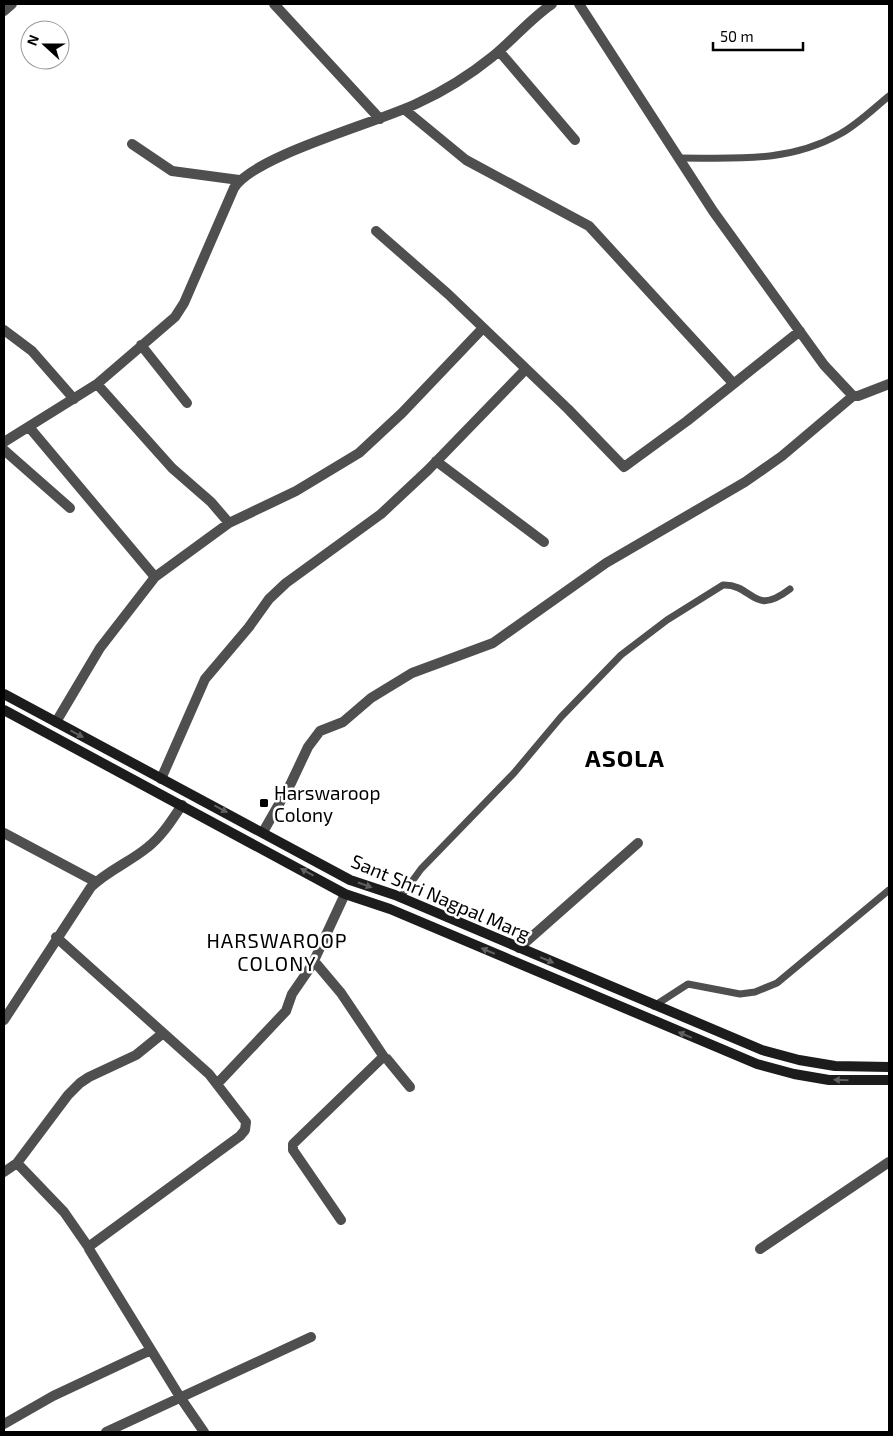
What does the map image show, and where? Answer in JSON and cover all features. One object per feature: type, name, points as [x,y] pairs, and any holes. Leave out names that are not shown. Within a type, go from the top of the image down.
[{"type":"main road","name":"Sant Shri Nagpal Marg","points":[[4,694],[350,880],[400,898],[737,1041],[799,1060],[835,1066],[889,1067]]},
{"type":"main road","name":"Sant Shri Nagpal Marg","points":[[4,710],[345,894],[390,909],[757,1064],[794,1074],[829,1080],[889,1080]]},
{"type":"street","points":[[4,11],[12,4]]},
{"type":"street","points":[[274,4],[380,119]]},
{"type":"street","points":[[4,442],[96,384],[164,327],[184,303],[239,180],[255,168],[273,160],[429,98],[483,64],[538,13],[552,4]]},
{"type":"street","points":[[579,4],[713,211],[824,365],[853,396]]},
{"type":"street","points":[[499,51],[575,140]]},
{"type":"street","points":[[404,109],[466,160],[589,226],[733,382]]},
{"type":"street","points":[[132,144],[172,171],[239,180]]},
{"type":"street","points":[[376,231],[483,328],[624,467],[687,421],[733,382],[800,330]]},
{"type":"street","points":[[56,722],[100,648],[155,577],[229,523],[296,491],[359,453],[402,413],[463,346],[483,328]]},
{"type":"street","points":[[4,330],[32,351],[74,399]]},
{"type":"street","points":[[141,345],[187,403]]},
{"type":"street","points":[[161,779],[205,679],[249,627],[269,599],[286,583],[381,514],[526,369]]},
{"type":"street","points":[[96,384],[172,468],[211,502],[229,523]]},
{"type":"street","points":[[263,832],[308,747],[320,731],[343,722],[371,698],[412,673],[493,643],[606,563],[767,466],[820,426],[853,396],[858,396],[889,384]]},
{"type":"street","points":[[29,427],[155,577]]},
{"type":"street","points":[[4,450],[70,508]]},
{"type":"street","points":[[436,461],[544,542]]},
{"type":"street","points":[[4,1020],[56,937],[96,882],[149,846],[165,830],[182,805]]},
{"type":"street","points":[[4,832],[96,882]]},
{"type":"street","points":[[518,948],[638,843]]},
{"type":"street","points":[[217,1084],[283,1014],[292,994],[314,961],[345,894]]},
{"type":"street","points":[[56,937],[162,1034],[209,1074],[246,1122],[244,1132],[89,1248]]},
{"type":"street","points":[[314,961],[341,993],[384,1057],[410,1086]]},
{"type":"street","points":[[4,1172],[17,1163],[68,1095],[80,1083],[136,1055],[162,1034]]},
{"type":"street","points":[[341,1220],[293,1150],[293,1144],[384,1057]]},
{"type":"street","points":[[760,1248],[889,1162]]},
{"type":"street","points":[[17,1163],[64,1212],[89,1248],[180,1397],[204,1432]]},
{"type":"street","points":[[106,1432],[311,1337]]},
{"type":"street","points":[[4,1424],[53,1396],[151,1350]]},
{"type":"lane","points":[[679,158],[774,157],[813,147],[842,133],[889,96]]},
{"type":"lane","points":[[400,898],[421,869],[508,779],[584,693],[641,638],[723,585],[737,588],[762,602],[790,589]]},
{"type":"lane","points":[[654,1006],[688,984],[740,994],[755,992],[777,983],[889,890]]},
{"type":"place","name":"Harswaroop Colony","points":[[264,803]]},
{"type":"district","name":"ASOLA","points":[[625,757]]},
{"type":"district","name":"HARSWAROOP COLONY","points":[[277,952]]}]
